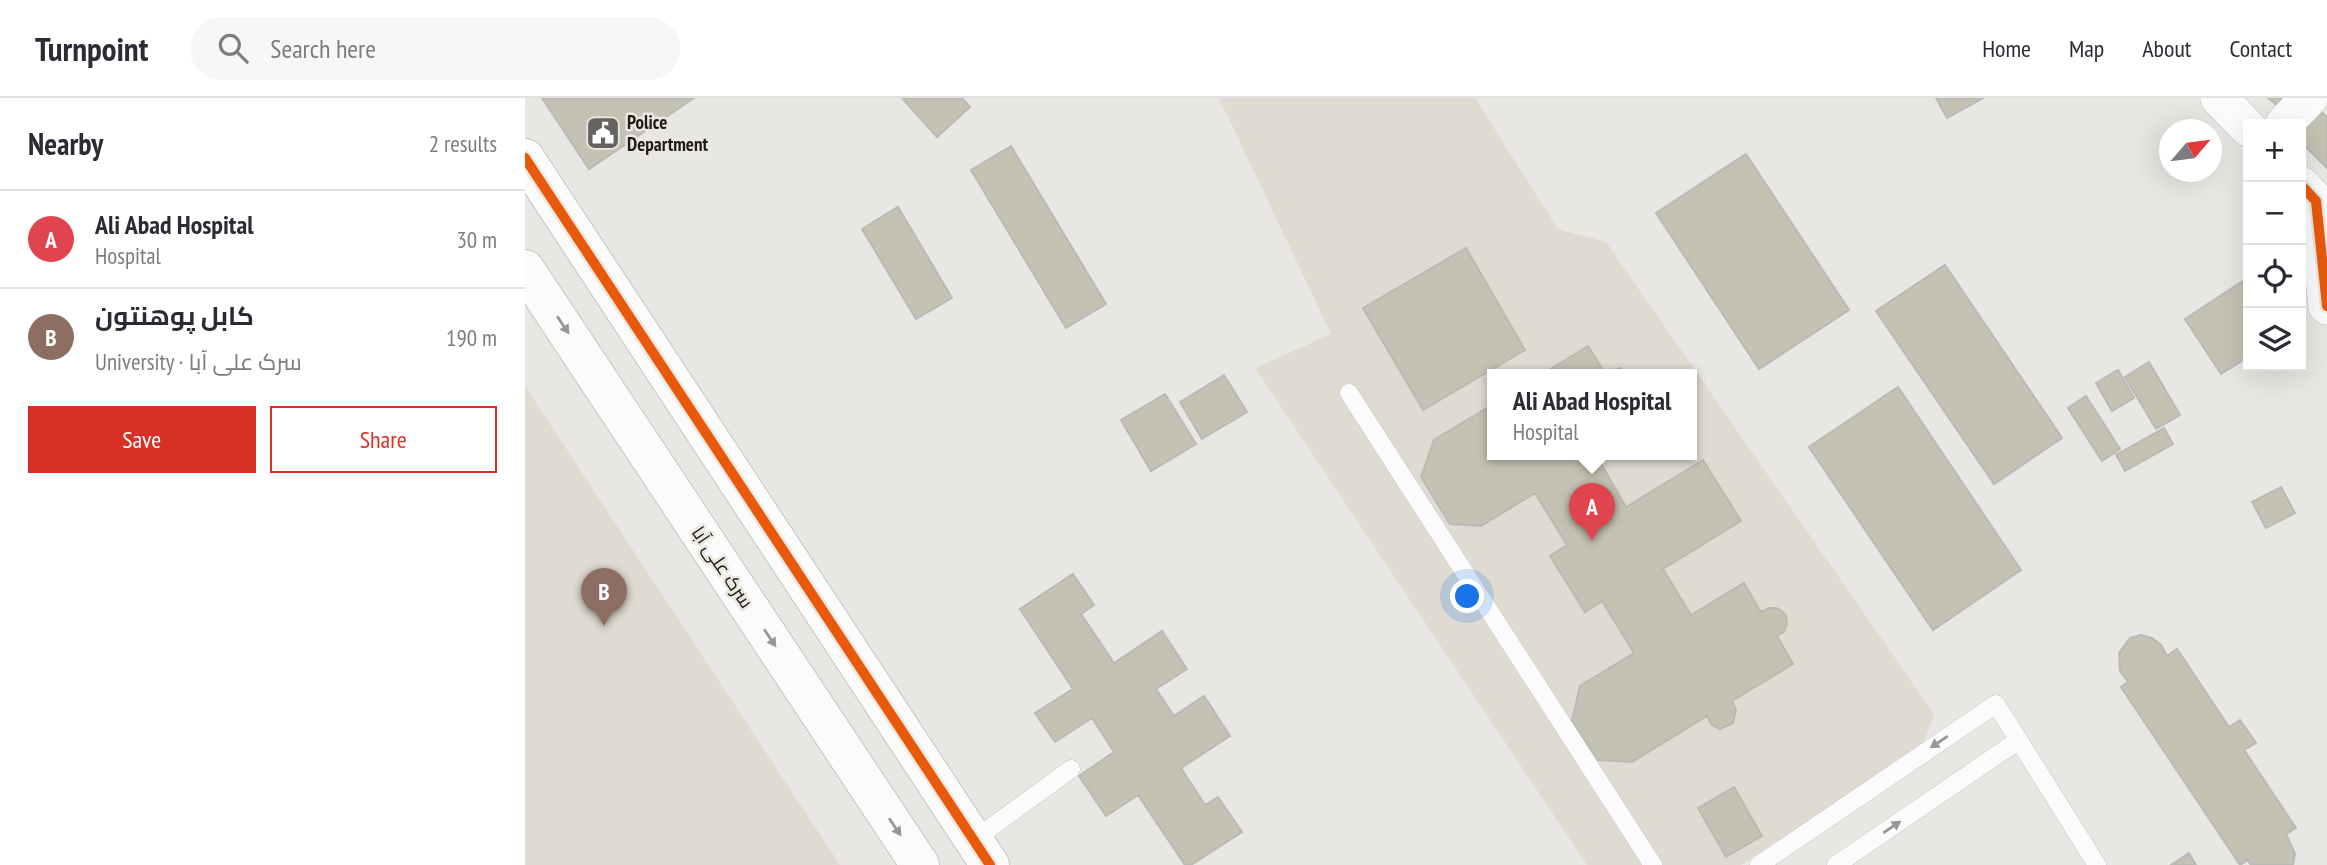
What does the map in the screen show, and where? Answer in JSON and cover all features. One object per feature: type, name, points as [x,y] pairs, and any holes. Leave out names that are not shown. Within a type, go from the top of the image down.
[{"type":"street","points":[[2219,98],[2243,123]]},
{"type":"street","points":[[2289,119],[2309,98]]},
{"type":"street","points":[[525,158],[981,851]]},
{"type":"street","points":[[2314,191],[2327,303]]},
{"type":"street","name":"سرک علی آبا","points":[[525,269],[920,865]]},
{"type":"lane","points":[[1349,393],[1653,865]]},
{"type":"lane","points":[[1759,865],[1996,704],[2097,865]]},
{"type":"lane","points":[[1836,865],[2019,740]]},
{"type":"lane","points":[[981,851],[990,828],[1071,769]]},
{"type":"shaded area","points":[[1219,98],[1475,98],[1558,229],[1606,242],[1694,369],[1487,369],[1487,460],[1697,460],[1697,373],[1934,714],[1923,745],[1741,865],[1587,865],[1255,368],[1331,334]]},
{"type":"shaded area","points":[[525,386],[840,865],[525,865]]},
{"type":"building","name":"Police Department","points":[[542,98],[694,98],[589,169]]},
{"type":"building","points":[[902,98],[962,98],[970,107],[937,137]]},
{"type":"building","points":[[1936,98],[1983,98],[1947,118]]},
{"type":"building","points":[[2268,98],[2297,98],[2285,112]]},
{"type":"building","points":[[2319,110],[2327,117],[2327,168],[2306,147],[2306,123]]},
{"type":"building","points":[[1011,146],[1106,304],[1066,328],[971,170]]},
{"type":"building","points":[[1746,154],[1849,310],[1759,369],[1656,213]]},
{"type":"building","points":[[898,207],[952,298],[916,319],[862,229]]},
{"type":"building","points":[[1466,248],[1525,350],[1493,369],[1487,369],[1487,372],[1423,410],[1363,308]]},
{"type":"building","points":[[1945,265],[2062,438],[1994,484],[1876,311]]},
{"type":"building","points":[[2243,281],[2243,360],[2221,374],[2185,319]]},
{"type":"building","points":[[1588,346],[1602,369],[1551,369]]},
{"type":"building","points":[[2149,362],[2180,415],[2156,429],[2125,377]]},
{"type":"building","points":[[2118,370],[2134,398],[2112,411],[2096,383]]},
{"type":"building","points":[[1224,375],[1247,412],[1202,439],[1180,402]]},
{"type":"building","points":[[1898,387],[2021,570],[1933,630],[1809,447]]},
{"type":"building","points":[[1165,394],[1196,444],[1151,471],[1121,420]]},
{"type":"building","points":[[2086,396],[2120,449],[2102,461],[2068,408]]},
{"type":"building","points":[[1487,408],[1487,460],[1599,460],[1626,507],[1703,460],[1741,521],[1663,569],[1691,615],[1744,583],[1761,612],[1776,608],[1786,616],[1784,632],[1777,636],[1793,664],[1732,701],[1736,710],[1733,723],[1720,729],[1712,725],[1707,716],[1632,762],[1597,760],[1572,721],[1580,686],[1634,653],[1602,601],[1585,612],[1550,556],[1567,545],[1535,493],[1481,526],[1450,524],[1421,477],[1434,440]]},
{"type":"building","points":[[2164,428],[2173,444],[2125,471],[2116,455]]},
{"type":"building","points":[[2281,487],[2295,513],[2266,528],[2252,502]]},
{"type":"building","points":[[1073,574],[1094,605],[1081,614],[1114,663],[1162,631],[1187,669],[1156,689],[1174,716],[1204,696],[1230,736],[1181,768],[1205,805],[1218,797],[1242,832],[1191,865],[1185,865],[1138,795],[1106,816],[1079,776],[1114,752],[1092,718],[1055,742],[1035,713],[1073,689],[1020,609]]},
{"type":"building","points":[[2141,635],[2152,638],[2161,645],[2167,656],[2177,649],[2229,727],[2240,720],[2256,743],[2244,750],[2296,828],[2286,834],[2295,854],[2293,865],[2251,865],[2248,860],[2240,865],[2121,687],[2128,682],[2120,671],[2119,653],[2130,638]]},
{"type":"building","points":[[1734,787],[1762,836],[1726,857],[1698,808]]},
{"type":"building","points":[[2189,853],[2196,865],[2171,865]]},
{"type":"cycle path","points":[[525,158],[990,865]]},
{"type":"cycle path","points":[[2306,190],[2316,201],[2327,306]]},
{"type":"place","name":"Police Department","points":[[603,133]]},
{"type":"place","name":"Ali Abad Hospital","points":[[1592,541]]},
{"type":"place","name":"کابل پوهنتون","points":[[604,626]]}]
